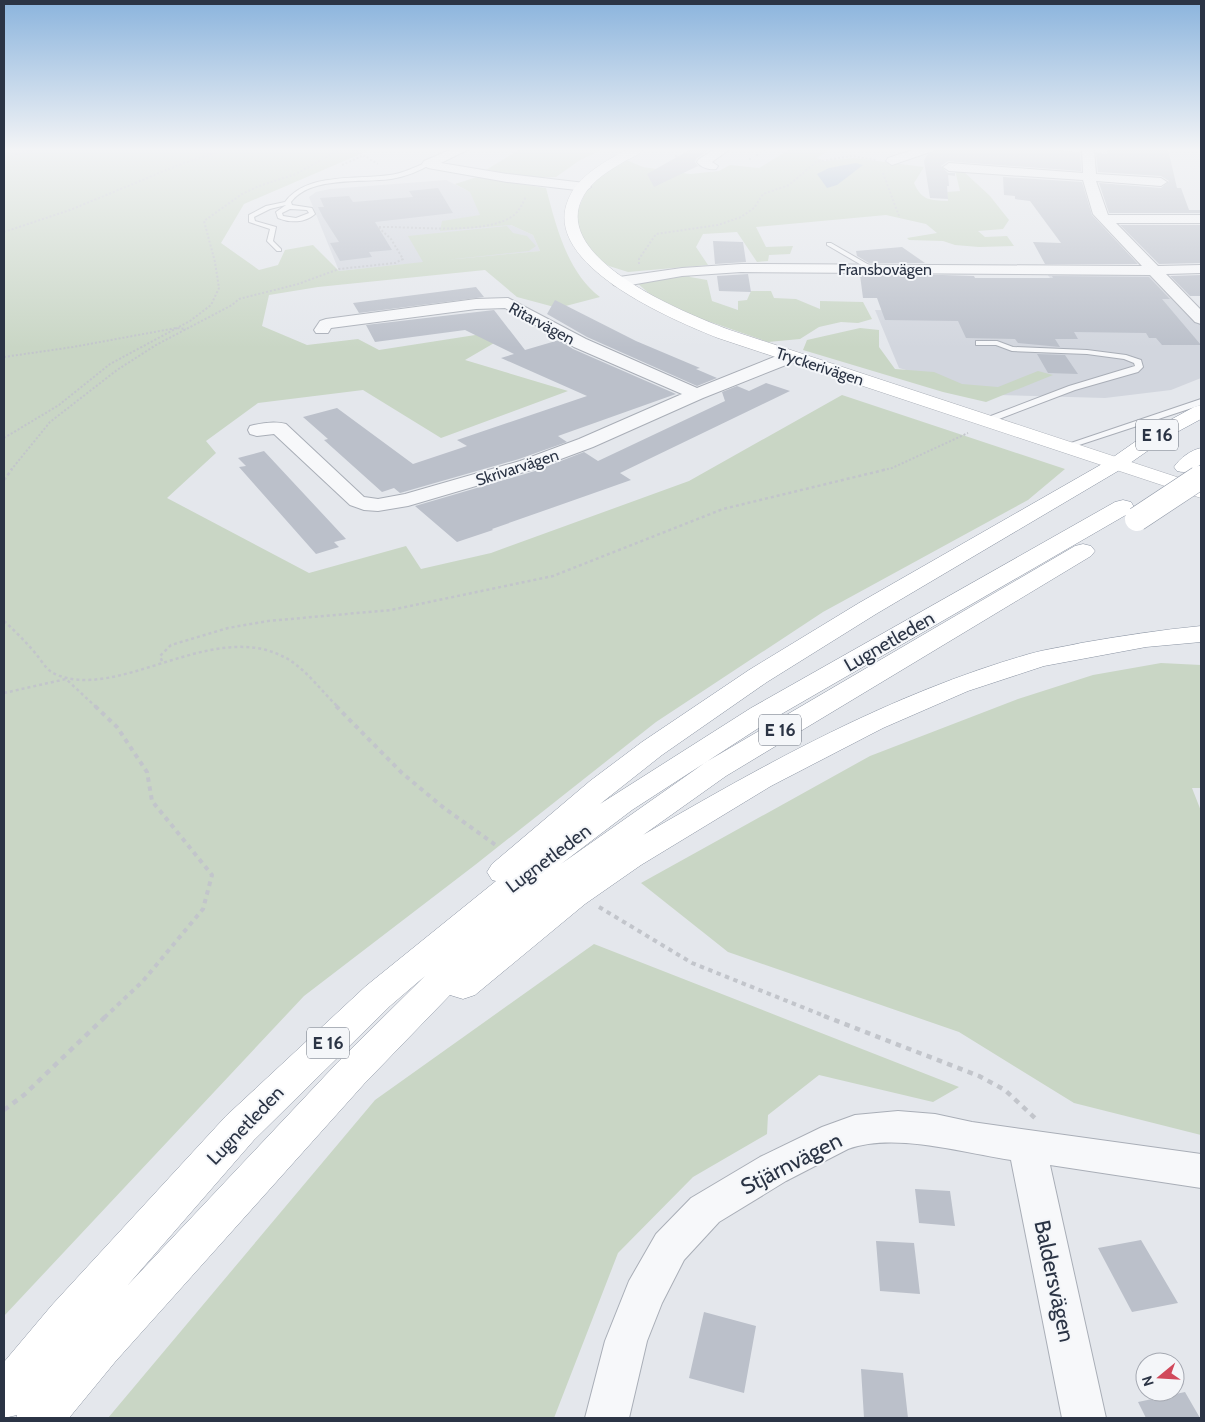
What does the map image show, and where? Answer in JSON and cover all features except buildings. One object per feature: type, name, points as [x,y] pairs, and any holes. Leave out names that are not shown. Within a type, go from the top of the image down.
[{"type":"main road","name":"Tryckerivägen","points":[[573,215],[574,231],[590,257],[640,297],[685,318],[980,426],[1064,447],[1116,464],[1198,473]]},
{"type":"main road","name":"E 16","points":[[378,996],[431,940],[524,852],[582,802],[691,719],[842,623],[1116,464],[1160,434],[1201,411]]},
{"type":"main road","name":"Lugnetleden","points":[[39,1418],[98,1347],[351,1073],[448,975],[520,913],[605,847],[680,793],[1130,513],[1198,473]]},
{"type":"main road","name":"Lugnetleden","points":[[4,1398],[68,1320],[240,1128],[378,996],[507,889],[579,834],[657,779],[761,714],[1130,513]]},
{"type":"main road","name":"E 16","points":[[351,1073],[582,891],[630,857],[761,779],[873,722],[959,685],[1039,659],[1146,639],[1201,634]]},
{"type":"street","points":[[1101,215],[1201,319]]},
{"type":"street","points":[[1105,219],[1201,219]]},
{"type":"street","name":"Fransbovägen","points":[[619,282],[647,277],[741,268],[1201,269]]},
{"type":"street","name":"Ritarvägen","points":[[322,330],[326,324],[482,303],[508,303],[580,343],[697,394]]},
{"type":"street","name":"Skrivarvägen","points":[[257,430],[280,428],[353,498],[364,504],[378,505],[418,498],[527,465],[586,443],[697,394],[790,357]]},
{"type":"street","name":"Stjärnvägen","points":[[607,1418],[626,1341],[644,1295],[658,1266],[670,1247],[705,1210],[773,1169],[835,1138],[855,1131],[898,1127],[935,1130],[972,1138],[1201,1171]]},
{"type":"street","name":"Baldersvägen","points":[[1041,1147],[1084,1418]]},
{"type":"lane","points":[[252,215],[252,222],[274,228],[270,241],[279,250]]},
{"type":"lane","points":[[280,215],[293,219],[305,218],[310,215]]},
{"type":"lane","points":[[829,244],[872,269]]},
{"type":"lane","points":[[979,343],[997,343],[1012,349],[1068,350],[1126,357],[1138,362],[1139,367],[1135,370],[1072,388],[980,426]]},
{"type":"lane","points":[[1064,447],[1201,402]]},
{"type":"path","points":[[4,232],[54,215]]},
{"type":"path","points":[[4,438],[59,405],[110,364],[190,321],[211,305],[219,288],[211,242],[204,221],[212,215]]},
{"type":"path","points":[[4,480],[50,422],[137,356],[246,296],[298,284],[339,269],[394,263],[403,259],[391,238],[378,227],[436,228],[484,225],[509,219],[513,215]]},
{"type":"path","points":[[647,277],[640,267],[639,259],[648,252],[650,240],[656,234],[709,228],[741,215]]},
{"type":"path","points":[[4,357],[176,328],[186,329]]},
{"type":"path","points":[[162,661],[160,656],[171,645],[228,628],[268,621],[391,610],[552,576],[723,509],[892,468],[980,426]]},
{"type":"path","points":[[4,621],[53,673],[66,679],[81,682],[99,680],[202,650],[225,647],[265,650],[282,656],[297,666],[402,773],[444,808],[502,850]]},
{"type":"path","points":[[4,692],[66,679]]},
{"type":"path","points":[[4,1110],[24,1095],[143,981],[203,909],[212,875],[152,801],[147,772],[117,727],[66,679]]},
{"type":"path","points":[[591,901],[692,963],[979,1076],[1005,1090],[1033,1115],[1041,1147]]},
{"type":"shaded area","points":[[316,215],[499,215],[511,225],[533,235],[540,251],[339,271]]},
{"type":"shaded area","points":[[1155,273],[1201,319],[1201,378],[1171,390],[1105,398],[997,395],[899,368],[875,310],[1056,313],[1067,301],[1047,274]]},
{"type":"green space","points":[[4,215],[237,215],[221,243],[259,270],[278,265],[285,250],[313,245],[339,271],[423,262],[408,236],[507,226],[513,233],[527,236],[536,246],[529,251],[445,260],[540,251],[533,235],[511,225],[440,231],[442,221],[478,215],[553,215],[571,262],[579,275],[600,297],[558,308],[517,297],[485,270],[318,287],[269,295],[262,326],[307,345],[358,339],[379,350],[501,331],[501,339],[465,360],[568,391],[441,438],[363,390],[258,403],[206,441],[216,453],[167,498],[309,573],[406,546],[421,569],[491,553],[689,481],[842,395],[1065,469],[1028,500],[823,612],[656,722],[475,865],[304,996],[4,1316]]},
{"type":"green space","points":[[576,215],[882,215],[756,227],[766,247],[793,246],[790,254],[769,255],[768,261],[757,262],[737,232],[703,234],[696,247],[708,265],[628,272],[609,266],[590,254],[580,234]]},
{"type":"green space","points":[[888,215],[1005,215],[1009,220],[1003,229],[978,231],[985,237],[1007,236],[1014,246],[979,247],[955,245],[943,241],[909,240],[907,238],[937,233],[926,224]]},
{"type":"green space","points":[[688,273],[690,277],[707,280],[712,301],[738,310],[738,301],[747,300],[751,291],[771,291],[774,298],[796,299],[820,309],[820,301],[863,302],[872,319],[858,323],[841,322],[819,327],[800,339],[768,342],[699,318],[652,296],[636,282]]},
{"type":"green space","points":[[860,328],[879,330],[879,347],[895,369],[934,372],[962,384],[998,387],[1038,371],[1053,375],[986,402],[943,392],[803,350],[807,340]]},
{"type":"green space","points":[[1161,663],[1201,665],[1201,788],[1192,788],[1201,811],[1201,1135],[1074,1103],[959,1032],[728,952],[641,883],[870,756],[1018,699],[1093,675]]},
{"type":"green space","points":[[594,944],[959,1087],[933,1102],[819,1075],[768,1115],[767,1134],[693,1177],[618,1253],[554,1418],[108,1418],[375,1100]]}]
